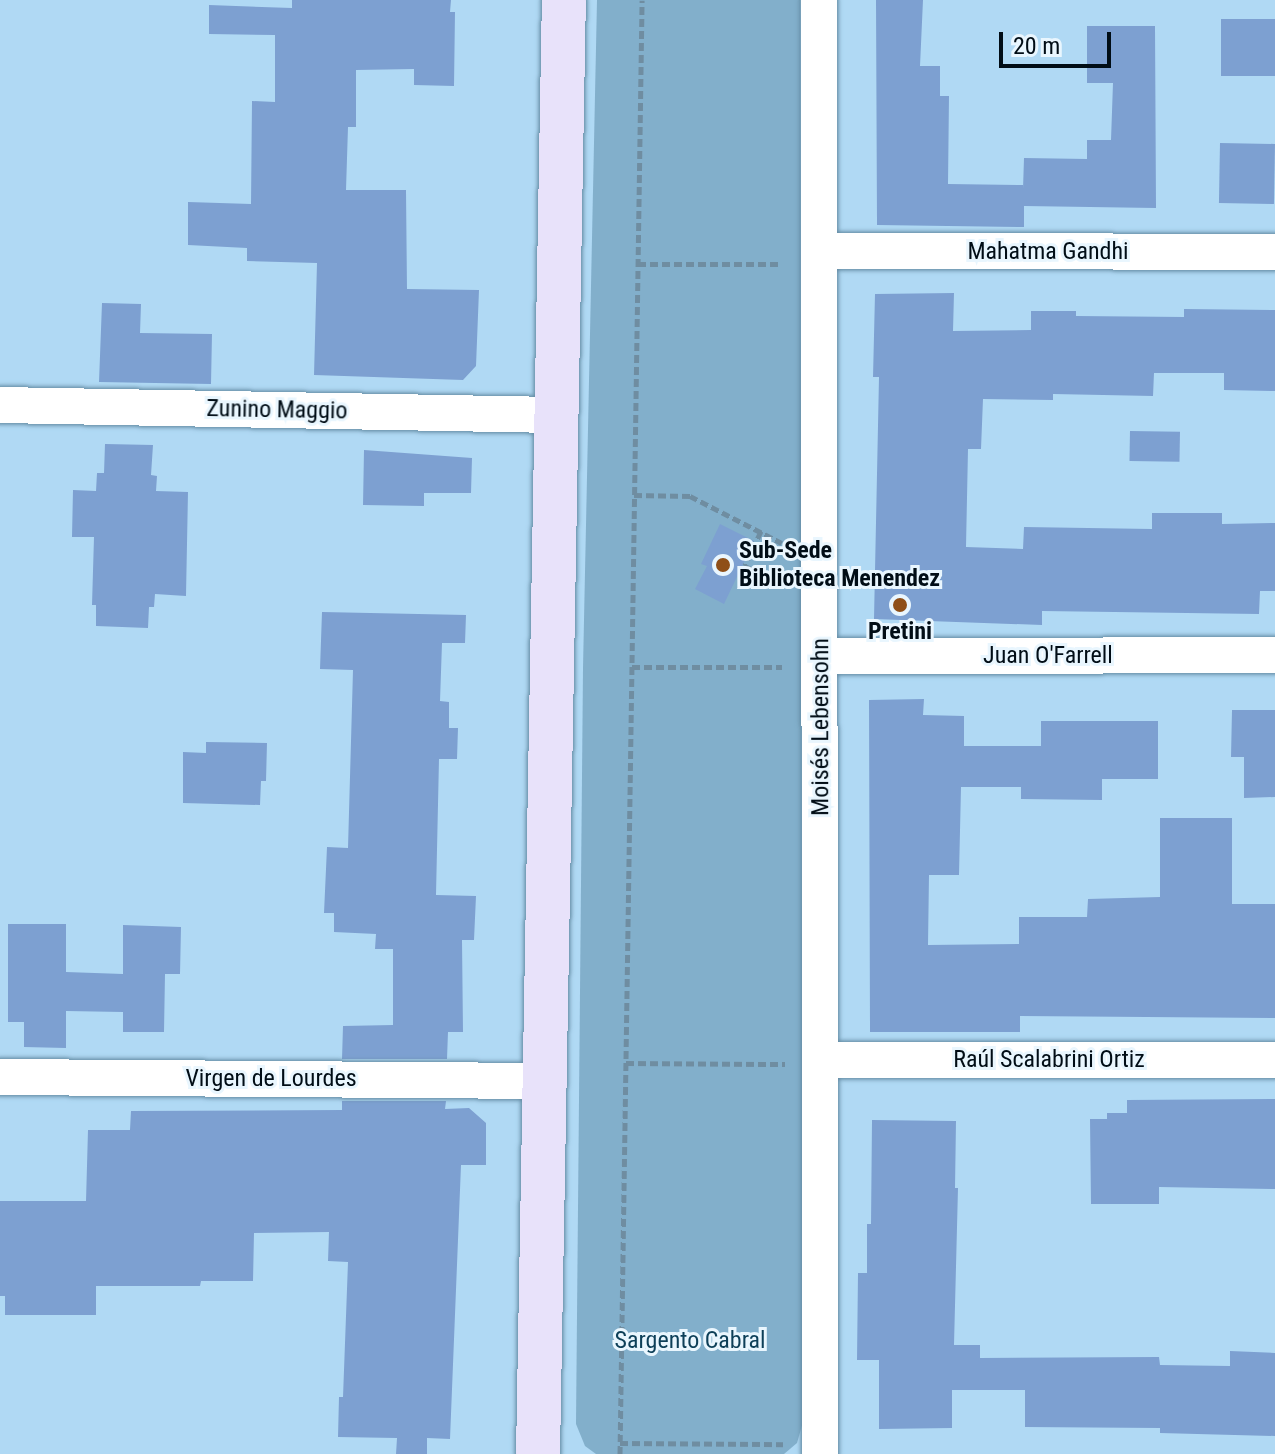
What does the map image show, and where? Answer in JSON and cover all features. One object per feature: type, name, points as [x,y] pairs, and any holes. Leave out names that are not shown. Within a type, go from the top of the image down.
[{"type":"main road","points":[[538,1454],[554,415],[564,0]]},
{"type":"street","name":"Moisés Lebensohn","points":[[819,0],[822,251],[820,1454]]},
{"type":"street","name":"Mahatma Gandhi","points":[[822,251],[1275,252]]},
{"type":"street","name":"Zunino Maggio","points":[[0,405],[554,415]]},
{"type":"street","name":"Juan O'Farrell","points":[[821,656],[1275,655]]},
{"type":"street","name":"Raúl Scalabrini Ortiz","points":[[822,1060],[1275,1060]]},
{"type":"street","name":"Virgen de Lourdes","points":[[0,1077],[543,1081]]},
{"type":"path","points":[[620,1454],[642,0]]},
{"type":"path","points":[[638,264],[781,264]]},
{"type":"path","points":[[634,495],[690,496],[782,543]]},
{"type":"path","points":[[761,531],[745,566],[821,603]]},
{"type":"path","points":[[632,667],[782,667]]},
{"type":"path","points":[[626,1063],[784,1064],[822,1060]]},
{"type":"path","points":[[620,1443],[784,1444]]},
{"type":"green space","name":"Sargento Cabral","points":[[597,0],[800,0],[803,1422],[797,1443],[784,1454],[596,1454],[585,1446],[576,1424],[583,668]]},
{"type":"building","points":[[292,0],[451,0],[450,12],[455,12],[454,86],[414,85],[414,69],[356,70],[356,127],[348,127],[346,190],[406,190],[407,289],[479,290],[476,366],[463,380],[314,375],[317,263],[247,261],[247,248],[188,245],[188,202],[251,204],[252,101],[275,102],[275,35],[209,34],[209,5],[292,8]]},
{"type":"building","points":[[876,0],[923,0],[920,66],[940,66],[940,96],[949,96],[948,184],[1023,185],[1023,189],[1024,158],[1087,159],[1087,140],[1111,140],[1113,83],[1087,83],[1087,26],[1155,26],[1156,208],[1024,206],[1024,227],[877,225]]},
{"type":"building","points":[[1221,19],[1275,19],[1275,76],[1221,76]]},
{"type":"building","points":[[1220,143],[1275,144],[1274,204],[1219,203]]},
{"type":"building","points":[[954,293],[953,331],[1031,330],[1031,311],[1076,311],[1076,316],[1184,317],[1184,309],[1275,310],[1275,391],[1224,390],[1224,373],[1154,373],[1153,396],[1053,394],[1053,400],[983,399],[981,449],[968,449],[966,547],[1023,549],[1024,527],[1152,529],[1152,513],[1222,513],[1222,524],[1275,523],[1275,591],[1260,591],[1259,614],[1042,611],[1042,625],[874,619],[879,377],[873,377],[875,294]]},
{"type":"building","points":[[102,303],[141,304],[140,333],[212,334],[211,384],[99,382]]},
{"type":"building","points":[[1130,431],[1180,432],[1179,462],[1129,461]]},
{"type":"building","points":[[105,444],[153,445],[151,475],[157,476],[156,491],[188,492],[186,596],[155,594],[154,607],[149,607],[148,628],[96,626],[96,605],[92,605],[94,537],[72,537],[73,490],[96,491],[97,473],[104,473]]},
{"type":"building","points":[[364,450],[472,458],[471,493],[424,493],[424,506],[363,505]]},
{"type":"building","name":"Sub-Sede Biblioteca Menendez","points":[[720,524],[754,541],[724,604],[695,589],[707,566],[701,564]]},
{"type":"building","points":[[322,612],[466,615],[465,643],[442,643],[440,701],[449,702],[449,728],[458,728],[457,759],[439,759],[436,895],[476,896],[474,940],[462,940],[463,1032],[448,1032],[447,1059],[342,1059],[343,1026],[393,1025],[393,949],[375,949],[376,934],[334,932],[334,913],[324,913],[327,847],[348,848],[353,670],[320,669]]},
{"type":"building","points":[[924,699],[923,715],[964,716],[964,746],[1041,746],[1041,721],[1158,721],[1158,779],[1102,779],[1102,800],[1021,799],[1021,787],[961,787],[959,875],[929,875],[928,945],[1019,944],[1019,917],[1087,917],[1088,899],[1160,897],[1160,818],[1232,818],[1232,904],[1275,904],[1275,1018],[1020,1016],[1020,1032],[870,1032],[869,700]]},
{"type":"building","points":[[1232,710],[1275,710],[1275,797],[1244,798],[1244,757],[1231,757]]},
{"type":"building","points":[[206,742],[267,743],[266,781],[261,781],[260,805],[183,803],[183,752],[206,753]]},
{"type":"building","points":[[8,924],[66,924],[66,972],[123,974],[123,925],[181,927],[180,974],[165,974],[164,1032],[123,1032],[123,1012],[66,1011],[66,1048],[24,1047],[24,1022],[8,1022]]},
{"type":"building","points":[[1275,1099],[1275,1189],[1159,1187],[1159,1204],[1091,1204],[1090,1119],[1107,1119],[1107,1113],[1127,1113],[1127,1100]]},
{"type":"building","points":[[342,1101],[446,1101],[445,1109],[469,1108],[486,1123],[486,1165],[461,1165],[450,1439],[427,1438],[427,1454],[396,1454],[397,1438],[338,1437],[339,1397],[343,1397],[348,1262],[328,1261],[329,1232],[254,1233],[253,1281],[201,1281],[200,1286],[96,1286],[96,1315],[5,1315],[5,1296],[0,1296],[0,1201],[86,1201],[88,1130],[130,1130],[131,1111],[342,1110]]},
{"type":"building","points":[[872,1120],[956,1121],[955,1188],[958,1188],[954,1345],[980,1345],[980,1358],[1159,1357],[1160,1365],[1230,1366],[1230,1351],[1275,1353],[1275,1436],[1160,1433],[1160,1428],[1025,1427],[1025,1390],[952,1390],[952,1428],[879,1429],[879,1360],[857,1360],[858,1273],[867,1273],[867,1224],[871,1224]]},
{"type":"place","name":"Sub-Sede Biblioteca Menendez","points":[[723,565]]},
{"type":"place","name":"Pretini","points":[[900,605]]}]
